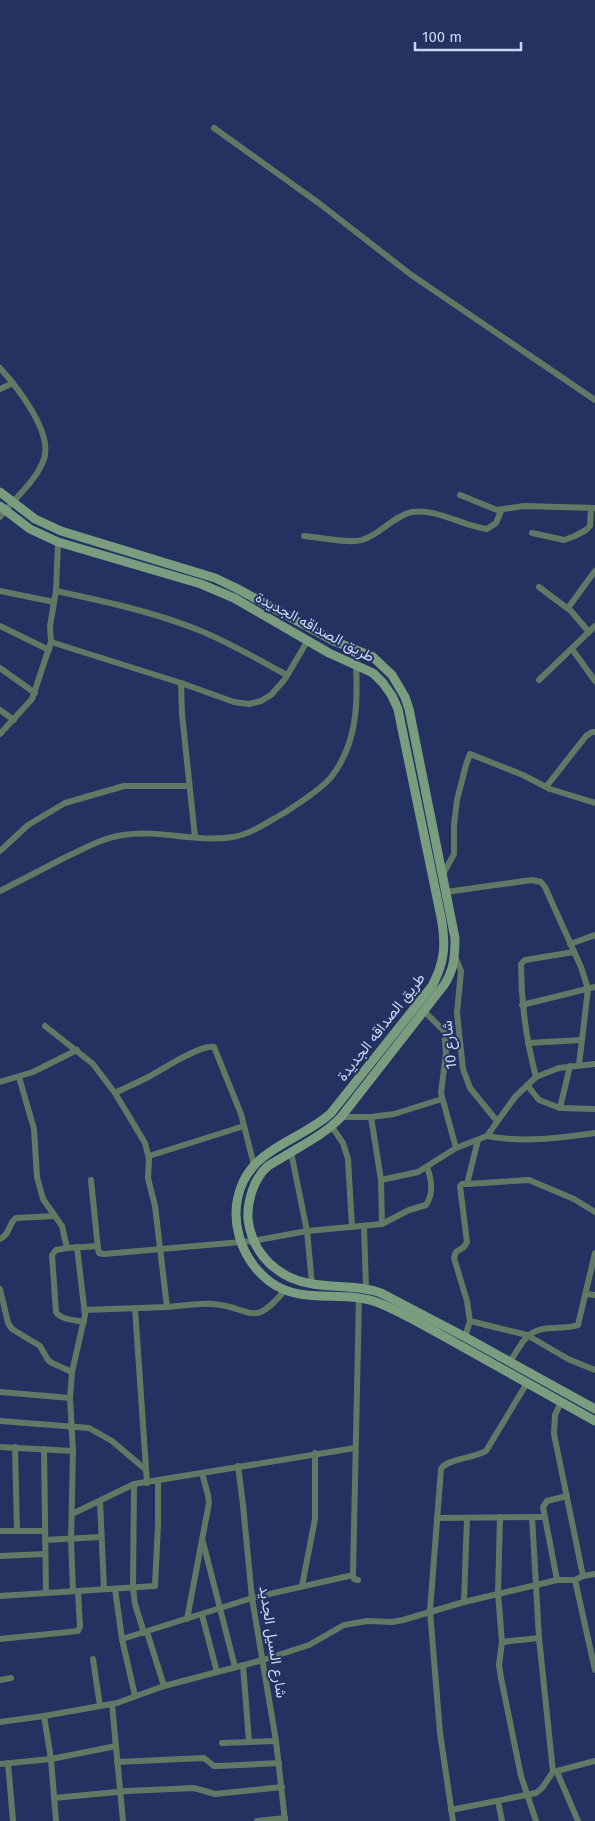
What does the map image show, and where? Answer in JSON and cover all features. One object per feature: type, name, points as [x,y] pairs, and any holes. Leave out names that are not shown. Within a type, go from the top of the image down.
[{"type":"street","points":[[214,128],[320,204],[410,274],[595,400]]},
{"type":"street","points":[[0,368],[32,411],[45,440],[46,448],[44,459],[39,469],[12,502],[2,511]]},
{"type":"street","points":[[0,389],[13,383]]},
{"type":"street","name":"طريق الصداقه الجديدة","points":[[0,492],[35,519],[61,531],[215,578],[314,630],[373,657],[392,675],[405,697],[409,709],[442,876],[444,955],[440,971],[432,986],[331,1113],[318,1124],[263,1157],[254,1165],[242,1183],[238,1197],[236,1212],[240,1242],[247,1258],[258,1271],[270,1282],[285,1290],[310,1296],[359,1298],[385,1306],[595,1422]]},
{"type":"street","points":[[460,495],[497,510],[524,506],[593,508],[590,526],[575,536],[564,540],[532,534]]},
{"type":"street","points":[[304,536],[361,541],[413,512],[426,512],[487,529],[496,523],[502,510]]},
{"type":"street","name":"طريق الصداقه الجديدة","points":[[2,511],[30,529],[58,542],[202,584],[234,598],[329,653],[373,673],[384,683],[398,709],[441,892],[455,938],[455,957],[449,978],[341,1117],[332,1127],[268,1166],[260,1177],[253,1189],[249,1202],[249,1222],[254,1241],[259,1252],[286,1276],[312,1284],[366,1288],[381,1293],[433,1319],[595,1409]]},
{"type":"street","points":[[0,734],[32,699],[52,642],[50,626],[56,591],[58,542],[61,531]]},
{"type":"street","points":[[568,608],[595,571]]},
{"type":"street","points":[[539,586],[568,608],[589,632]]},
{"type":"street","points":[[0,591],[54,602]]},
{"type":"street","points":[[56,591],[110,602],[196,629],[287,675]]},
{"type":"street","points":[[0,626],[49,650]]},
{"type":"street","points":[[539,680],[595,626]]},
{"type":"street","points":[[52,642],[234,702],[249,704],[261,701],[271,695],[287,675],[314,630]]},
{"type":"street","points":[[572,649],[595,681]]},
{"type":"street","points":[[0,891],[101,840],[125,835],[152,833],[195,837],[233,837],[261,826],[301,802],[331,778],[352,736],[356,714],[355,650]]},
{"type":"street","points":[[0,668],[35,693]]},
{"type":"street","points":[[181,683],[182,714],[195,837]]},
{"type":"street","points":[[0,710],[14,720]]},
{"type":"street","points":[[546,787],[586,736],[595,732]]},
{"type":"street","points":[[442,876],[454,854],[456,800],[470,754],[523,775],[546,787],[595,803]]},
{"type":"street","points":[[0,851],[28,825],[65,803],[124,786],[189,786]]},
{"type":"street","points":[[441,892],[536,881],[545,887],[581,967],[588,989],[579,1065]]},
{"type":"street","points":[[570,944],[595,935]]},
{"type":"street","points":[[536,1077],[522,1005],[521,964],[522,962],[574,952]]},
{"type":"street","name":"شارع 10","points":[[455,957],[461,971],[457,1013],[463,1069],[470,1088],[497,1121]]},
{"type":"street","points":[[522,1005],[595,987]]},
{"type":"street","points":[[424,1011],[444,1031],[446,1042],[441,1086],[442,1099],[456,1148]]},
{"type":"street","points":[[45,1026],[93,1064],[115,1093],[145,1143],[149,1156],[148,1178],[155,1206],[166,1306]]},
{"type":"street","points":[[528,1043],[582,1040]]},
{"type":"street","points":[[115,1093],[151,1076],[179,1059],[211,1046],[216,1051],[244,1126],[254,1165]]},
{"type":"street","points":[[0,1082],[19,1077],[77,1050]]},
{"type":"street","points":[[488,1136],[515,1098],[536,1077],[559,1068],[595,1064]]},
{"type":"street","points":[[560,1108],[570,1066]]},
{"type":"street","points":[[19,1077],[34,1129],[37,1177],[43,1199],[62,1226],[68,1248]]},
{"type":"street","points":[[527,1085],[539,1100],[560,1108],[595,1109]]},
{"type":"street","points":[[341,1117],[371,1117],[408,1111],[442,1099]]},
{"type":"street","points":[[371,1117],[381,1180],[382,1224]]},
{"type":"street","points":[[149,1156],[244,1126]]},
{"type":"street","points":[[332,1127],[343,1143],[348,1159],[352,1227]]},
{"type":"street","points":[[381,1180],[406,1176],[427,1167],[456,1148],[488,1136],[509,1140],[524,1140],[595,1134]]},
{"type":"street","points":[[467,1184],[478,1140]]},
{"type":"street","points":[[291,1152],[307,1231],[312,1284],[310,1296]]},
{"type":"street","points":[[263,1157],[268,1166]]},
{"type":"street","points":[[91,1180],[99,1253],[104,1254],[254,1241],[307,1231],[382,1224],[409,1210],[426,1205],[429,1201],[432,1184],[427,1167]]},
{"type":"street","points":[[465,1337],[470,1321],[467,1302],[454,1258],[456,1252],[464,1247],[467,1242],[460,1186],[462,1184],[529,1180],[574,1199],[595,1212]]},
{"type":"street","points":[[0,1239],[6,1236],[12,1220],[16,1218],[54,1216]]},
{"type":"street","points":[[364,1226],[366,1288]]},
{"type":"street","points":[[84,1322],[63,1318],[58,1316],[56,1312],[52,1255],[56,1250],[98,1246]]},
{"type":"street","points":[[0,1639],[78,1631],[80,1627],[71,1540],[73,1451],[70,1398],[72,1372],[84,1322],[77,1247]]},
{"type":"street","points":[[504,1371],[527,1335],[540,1329],[578,1325],[595,1252]]},
{"type":"street","points":[[0,1289],[8,1323],[12,1329],[40,1346],[48,1360],[52,1363],[72,1372]]},
{"type":"street","points":[[84,1310],[213,1304],[250,1314],[272,1306],[285,1290]]},
{"type":"street","points":[[586,1294],[595,1295]]},
{"type":"street","points":[[122,1640],[252,1598],[302,1586],[356,1578],[359,1298]]},
{"type":"street","points":[[135,1308],[145,1469],[148,1483]]},
{"type":"street","points":[[429,1329],[433,1319]]},
{"type":"street","points":[[470,1321],[527,1335],[568,1359],[595,1370]]},
{"type":"street","points":[[453,1821],[440,1733],[430,1611],[443,1466],[480,1456],[486,1451],[526,1383]]},
{"type":"street","points":[[0,1392],[70,1398]]},
{"type":"street","points":[[561,1402],[553,1424],[583,1576]]},
{"type":"street","points":[[0,1421],[89,1428],[101,1434],[145,1469]]},
{"type":"street","points":[[0,1447],[73,1451]]},
{"type":"street","points":[[15,1447],[17,1531]]},
{"type":"street","points":[[72,1514],[134,1484],[158,1482],[238,1466],[356,1448]]},
{"type":"street","points":[[44,1449],[46,1592]]},
{"type":"street","points":[[302,1586],[315,1519],[315,1454]]},
{"type":"street","name":"شارع السيل الجديد","points":[[238,1466],[252,1598],[276,1741],[285,1820]]},
{"type":"street","points":[[187,1620],[209,1499],[202,1473]]},
{"type":"street","points":[[0,1596],[153,1587],[156,1584],[158,1482]]},
{"type":"street","points":[[134,1484],[133,1588],[139,1619],[146,1632],[164,1686]]},
{"type":"street","points":[[557,1580],[543,1507],[545,1503],[567,1496]]},
{"type":"street","points":[[100,1501],[104,1590]]},
{"type":"street","points":[[500,1517],[498,1593],[502,1642],[499,1665],[521,1776],[536,1821]]},
{"type":"street","points":[[532,1517],[539,1638],[555,1772],[578,1821]]},
{"type":"street","points":[[437,1518],[544,1517]]},
{"type":"street","points":[[464,1602],[467,1518]]},
{"type":"street","points":[[0,1531],[45,1531]]},
{"type":"street","points":[[45,1540],[101,1537]]},
{"type":"street","points":[[202,1538],[235,1667]]},
{"type":"street","points":[[0,1556],[45,1554]]},
{"type":"street","points":[[0,1722],[112,1704],[164,1686],[309,1646],[344,1625],[367,1621],[392,1622],[498,1593],[557,1580],[575,1580],[583,1576],[595,1574]]},
{"type":"street","points":[[575,1580],[595,1670]]},
{"type":"street","points":[[115,1589],[122,1640],[135,1696]]},
{"type":"street","points":[[202,1615],[217,1672]]},
{"type":"street","points":[[502,1642],[539,1638]]},
{"type":"street","points":[[93,1659],[100,1706]]},
{"type":"street","points":[[243,1665],[249,1742]]},
{"type":"street","points":[[0,1680],[11,1678]]},
{"type":"street","points":[[112,1704],[123,1821]]},
{"type":"street","points":[[44,1716],[51,1758],[56,1821]]},
{"type":"street","points":[[222,1743],[276,1741]]},
{"type":"street","points":[[0,1764],[51,1758],[116,1746]]},
{"type":"street","points":[[117,1762],[204,1758],[214,1766],[279,1763]]},
{"type":"street","points":[[451,1810],[539,1791],[555,1772],[595,1761]]},
{"type":"street","points":[[8,1763],[13,1821]]},
{"type":"street","points":[[54,1798],[194,1788],[215,1794],[282,1787]]},
{"type":"street","points":[[498,1801],[502,1821]]},
{"type":"street","points":[[257,1821],[285,1820]]}]
